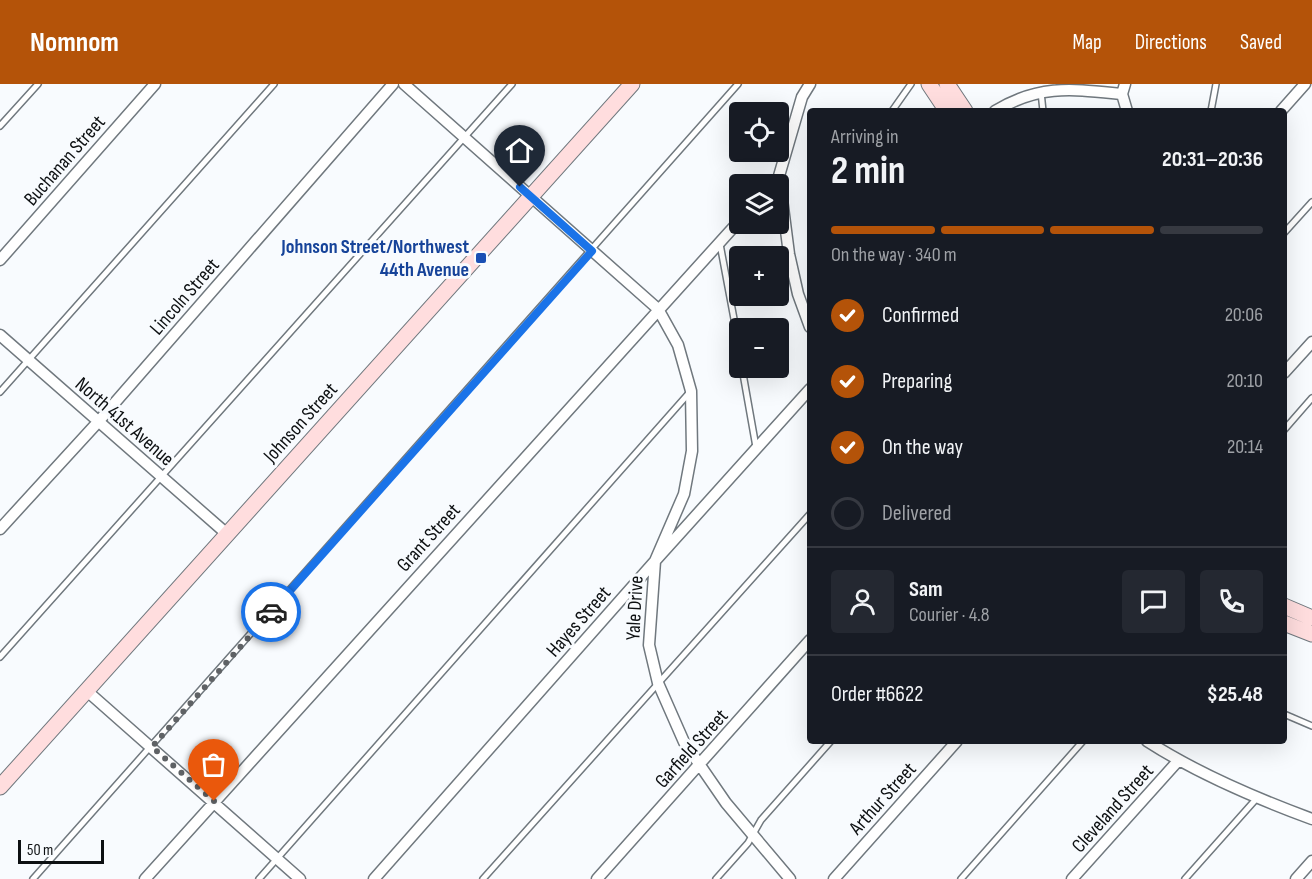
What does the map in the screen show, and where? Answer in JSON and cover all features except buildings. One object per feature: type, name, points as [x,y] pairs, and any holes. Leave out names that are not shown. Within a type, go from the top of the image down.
[{"type":"street","name":"Buchanan Street","points":[[0,260],[155,84]]},
{"type":"street","name":"Lincoln Street","points":[[0,529],[98,422],[393,84]]},
{"type":"street","name":"Yale Drive","points":[[404,84],[658,309],[678,345],[691,391],[692,451],[684,494],[655,561],[649,645],[658,683],[684,742],[726,803],[790,879]]},
{"type":"street","name":"Johnson Street","points":[[0,787],[632,84]]},
{"type":"street","points":[[777,174],[802,97],[810,84]]},
{"type":"street","points":[[929,84],[945,108]]},
{"type":"street","points":[[947,84],[963,108]]},
{"type":"street","points":[[1284,108],[1305,84]]},
{"type":"street","points":[[1001,108],[1019,98],[1056,88],[1124,89],[1127,108]]},
{"type":"street","name":"Grant Street","points":[[145,879],[729,232]]},
{"type":"street","points":[[785,234],[798,294],[807,319]]},
{"type":"street","name":"North 41st Avenue","points":[[0,335],[227,534]]},
{"type":"street","points":[[1287,370],[1311,344]]},
{"type":"street","name":"Hayes Street","points":[[374,879],[807,392]]},
{"type":"street","points":[[1287,607],[1312,618]]},
{"type":"street","points":[[1287,624],[1312,634]]},
{"type":"street","name":"Garfield Street","points":[[597,879],[807,643]]},
{"type":"street","points":[[87,691],[300,879]]},
{"type":"street","name":"Arthur Street","points":[[834,879],[954,744]]},
{"type":"street","points":[[1152,744],[1178,761],[1257,798],[1312,819]]},
{"type":"street","name":"Cleveland Street","points":[[1072,879],[1178,761]]},
{"type":"street","points":[[1296,879],[1312,861]]},
{"type":"lane","points":[[0,126],[38,84]]},
{"type":"lane","points":[[0,392],[274,84]]},
{"type":"lane","points":[[0,657],[512,84]]},
{"type":"lane","points":[[33,879],[738,84]]},
{"type":"lane","points":[[894,108],[911,84]]},
{"type":"lane","points":[[1212,108],[1216,84]]},
{"type":"lane","points":[[1041,91],[1043,108]]},
{"type":"lane","points":[[1287,230],[1312,202]]},
{"type":"lane","points":[[720,241],[734,318]]},
{"type":"lane","points":[[744,378],[757,448]]},
{"type":"lane","points":[[259,879],[691,391]]},
{"type":"lane","points":[[1287,427],[1312,399]]},
{"type":"lane","points":[[483,879],[807,517]]},
{"type":"lane","points":[[1287,715],[1312,726]]},
{"type":"lane","points":[[716,879],[748,843],[760,820],[828,744]]},
{"type":"lane","points":[[961,879],[1080,744]]},
{"type":"lane","points":[[1185,879],[1257,798]]},
{"type":"way so far","points":[[214,801],[152,747],[271,612]]},
{"type":"place","name":"Johnson Street/Northwest 44th Avenue","points":[[481,258]]},
{"type":"route","points":[[271,612],[592,251],[520,187]]}]
